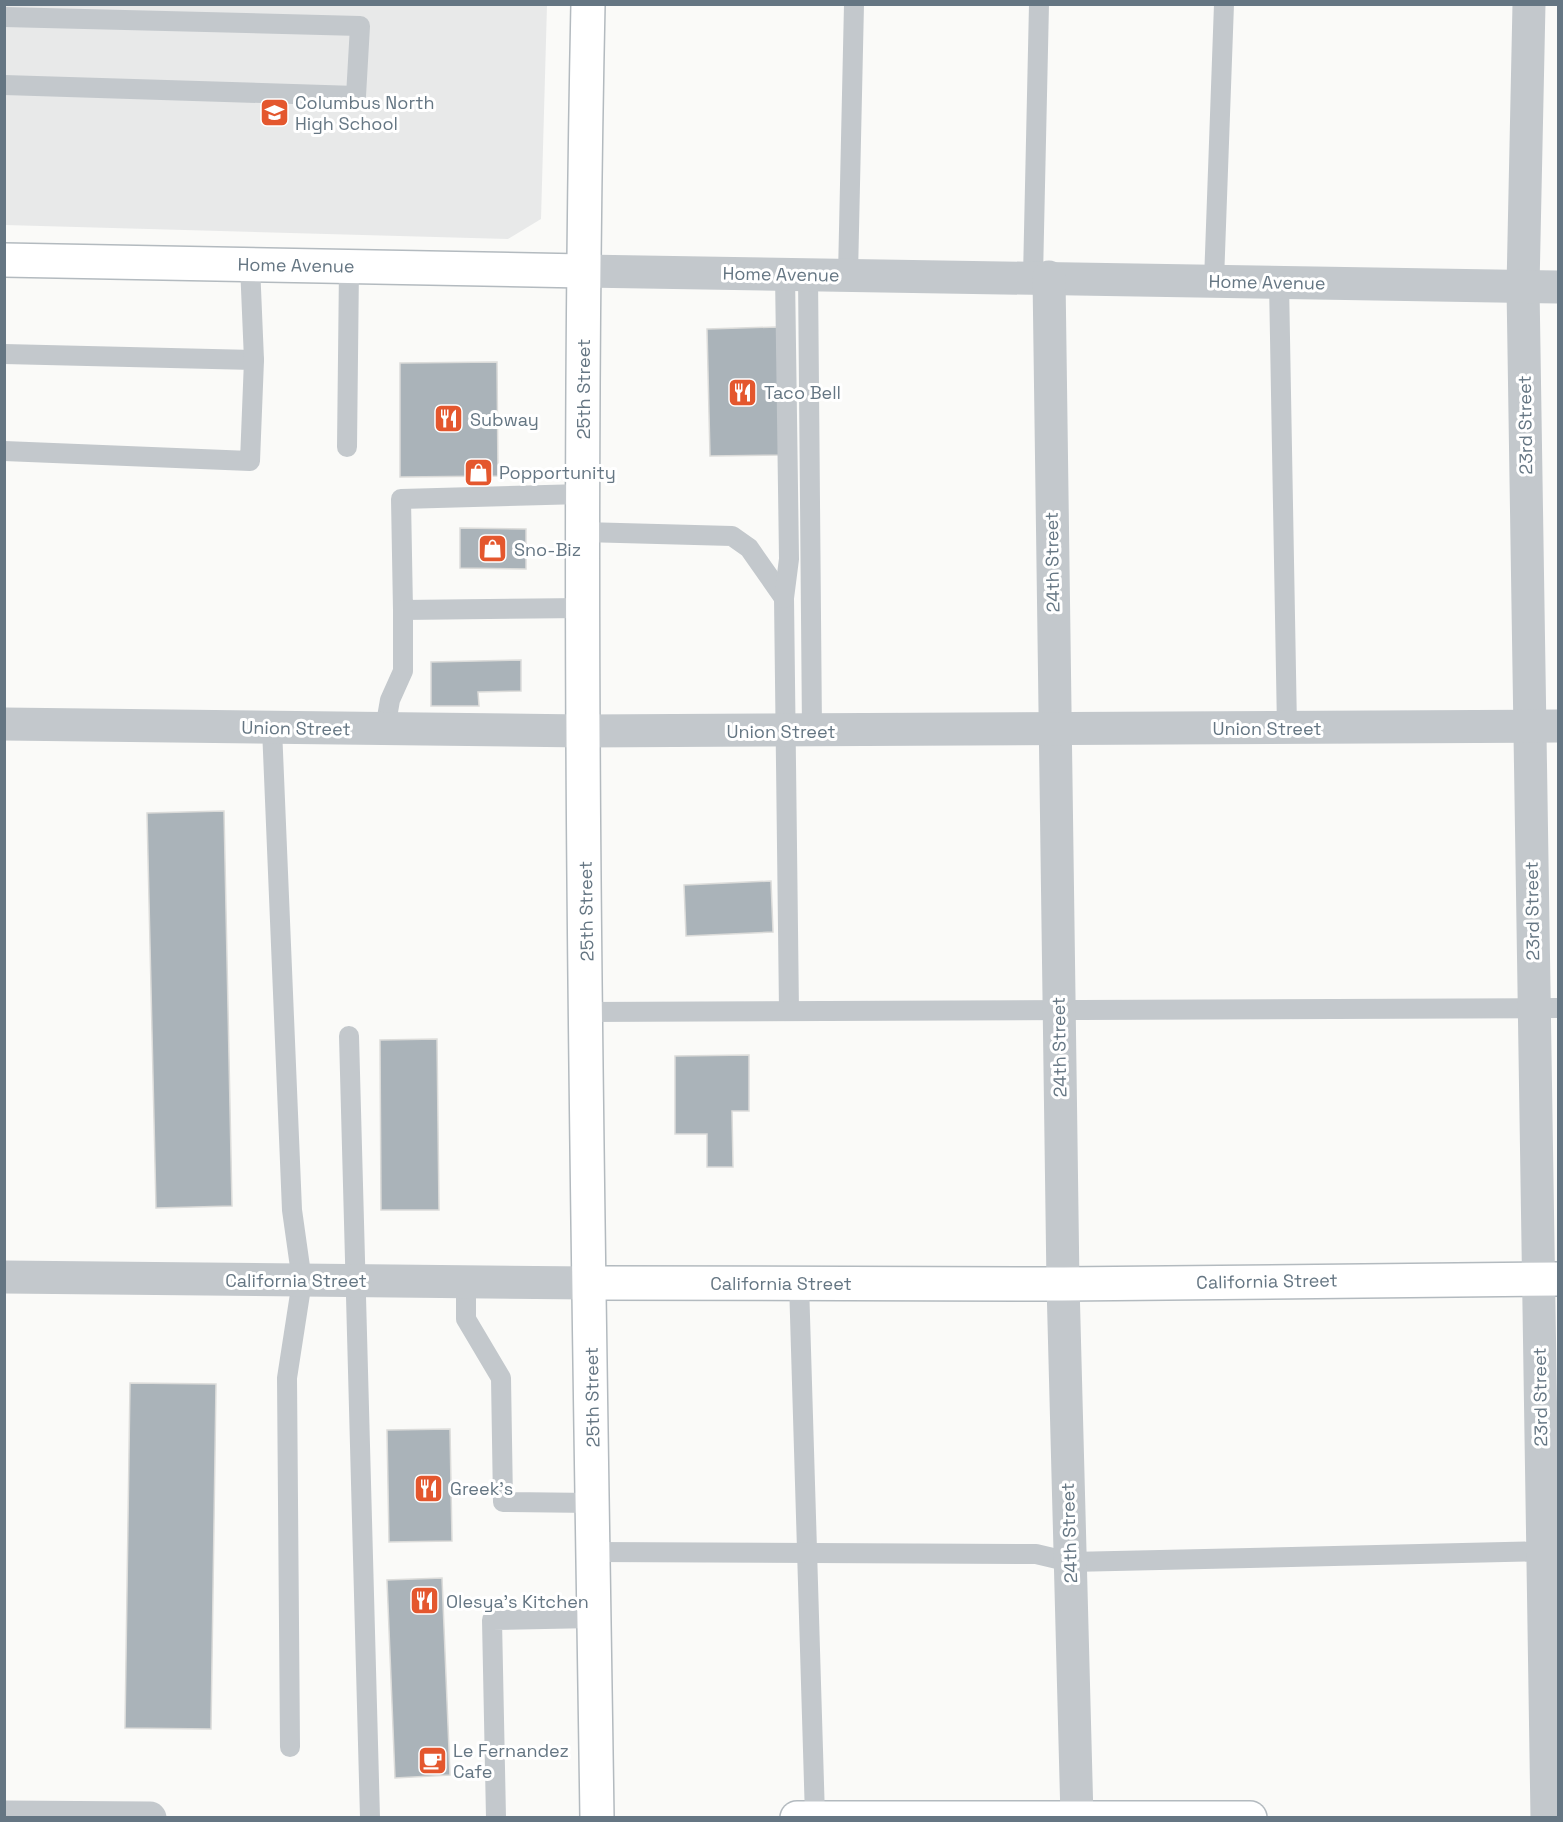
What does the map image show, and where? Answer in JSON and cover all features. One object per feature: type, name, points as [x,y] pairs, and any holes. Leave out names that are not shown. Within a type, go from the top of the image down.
[{"type":"street","name":"25th Street","points":[[588,4],[583,271],[583,609],[597,1818]]},
{"type":"street","name":"23rd Street","points":[[1529,4],[1523,287],[1544,726],[1551,1551],[1547,1818]]},
{"type":"street","name":"Home Avenue","points":[[4,260],[1558,287]]},
{"type":"street","name":"24th Street","points":[[1041,277],[1054,730],[1063,1284],[1077,1816]]},
{"type":"street","name":"Union Street","points":[[4,724],[584,731],[1544,726]]},
{"type":"street","name":"California Street","points":[[4,1277],[590,1283],[1063,1284],[1548,1279]]},
{"type":"street","points":[[797,1818],[1077,1816],[1250,1818]]},
{"type":"street","points":[[4,1817],[150,1818]]},
{"type":"lane","points":[[848,275],[854,4]]},
{"type":"lane","points":[[1039,4],[1041,277]]},
{"type":"lane","points":[[1214,281],[1224,4]]},
{"type":"lane","points":[[4,17],[360,26],[356,96],[4,85]]},
{"type":"lane","points":[[4,451],[250,461],[254,360],[250,264]]},
{"type":"lane","points":[[347,447],[349,267]]},
{"type":"lane","points":[[796,274],[789,559],[784,598],[798,730]]},
{"type":"lane","points":[[789,1011],[798,730],[796,274]]},
{"type":"lane","points":[[1279,282],[1287,728]]},
{"type":"lane","points":[[4,354],[254,360]]},
{"type":"lane","points":[[385,729],[390,700],[403,671],[401,499],[583,494]]},
{"type":"lane","points":[[583,532],[732,536],[749,548],[784,598]]},
{"type":"lane","points":[[403,610],[583,609]]},
{"type":"lane","points":[[272,728],[292,1210],[302,1281],[287,1378],[290,1747]]},
{"type":"lane","points":[[587,1012],[1546,1008]]},
{"type":"lane","points":[[349,1036],[370,1818]]},
{"type":"lane","points":[[466,1281],[466,1319],[501,1378],[503,1502],[593,1503]]},
{"type":"lane","points":[[799,1283],[815,1817]]},
{"type":"lane","points":[[594,1552],[1036,1554],[1070,1562],[1551,1551]]},
{"type":"lane","points":[[496,1818],[492,1620],[594,1618]]},
{"type":"shaded area","name":"Columbus North High School","points":[[5,5],[547,5],[541,219],[508,239],[5,225]]},
{"type":"building","name":"Taco Bell","points":[[777,327],[780,455],[710,456],[707,329]]},
{"type":"building","name":"Subway","points":[[497,362],[498,476],[400,477],[400,363]]},
{"type":"building","name":"Sno-Biz","points":[[460,528],[526,529],[526,569],[460,568]]},
{"type":"building","points":[[521,660],[521,691],[478,692],[479,706],[431,706],[431,662]]},
{"type":"building","points":[[224,811],[232,1206],[156,1208],[147,813]]},
{"type":"building","points":[[771,881],[773,932],[686,936],[684,885]]},
{"type":"building","points":[[437,1039],[439,1210],[381,1210],[380,1040]]},
{"type":"building","points":[[749,1055],[749,1111],[732,1111],[733,1167],[707,1167],[707,1134],[675,1134],[675,1056]]},
{"type":"building","points":[[130,1383],[216,1384],[211,1729],[125,1728]]},
{"type":"building","points":[[450,1429],[452,1541],[389,1542],[387,1430]]},
{"type":"building","points":[[442,1578],[450,1775],[395,1778],[387,1580]]},
{"type":"place","name":"Columbus North High School","points":[[274,112]]},
{"type":"place","name":"Taco Bell","points":[[743,392]]},
{"type":"place","name":"Subway","points":[[449,419]]},
{"type":"place","name":"Popportunity","points":[[478,472]]},
{"type":"place","name":"Sno-Biz","points":[[493,549]]},
{"type":"place","name":"Greek's","points":[[429,1488]]},
{"type":"place","name":"Olesya's Kitchen","points":[[425,1601]]},
{"type":"place","name":"Le Fernandez Cafe","points":[[432,1760]]}]
